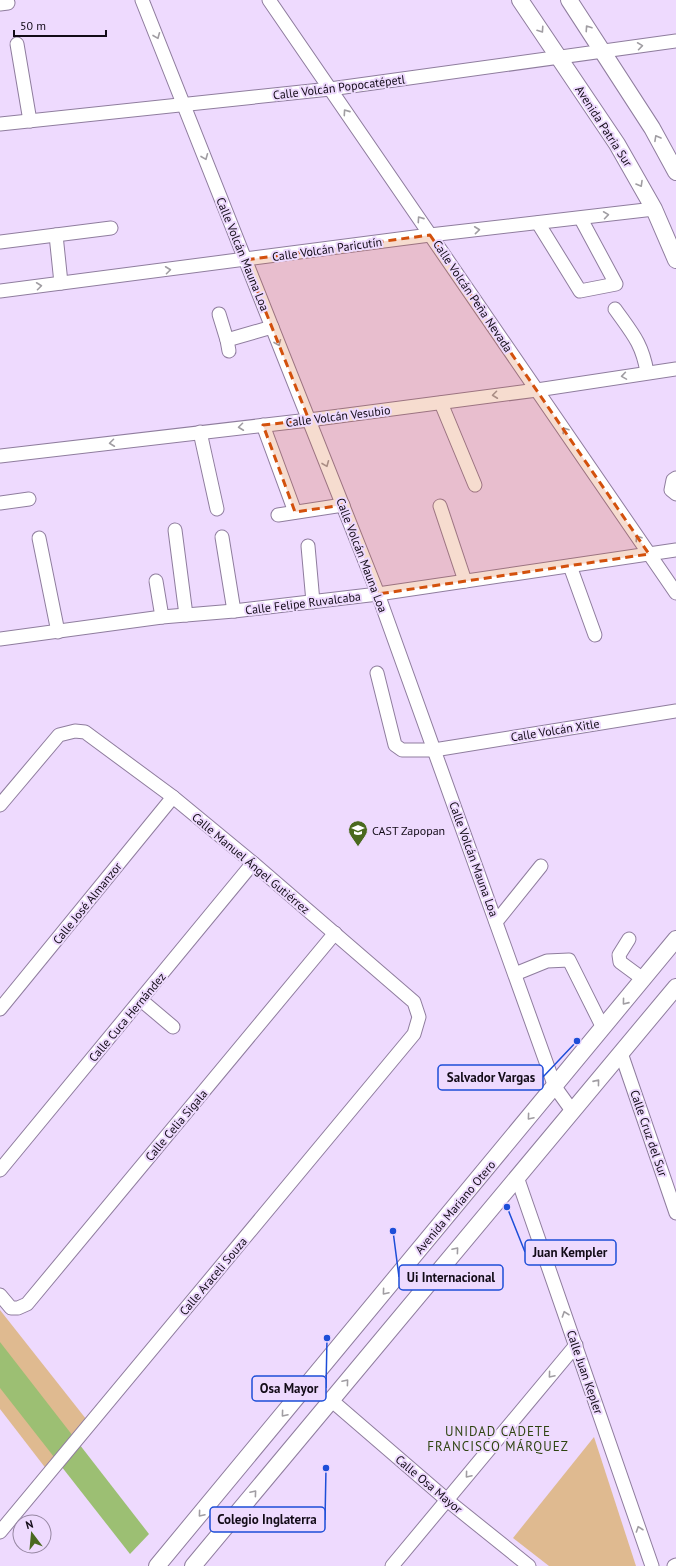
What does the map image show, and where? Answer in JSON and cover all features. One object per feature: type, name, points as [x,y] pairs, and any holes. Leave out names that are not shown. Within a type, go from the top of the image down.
[{"type":"main road","name":"Avenida Patria Sur","points":[[520,0],[617,144],[654,209],[676,260]]},
{"type":"main road","points":[[569,0],[652,128],[676,172]]},
{"type":"main road","name":"Avenida Mariano Otero","points":[[157,1566],[604,1028],[676,939]]},
{"type":"main road","points":[[193,1566],[676,987]]},
{"type":"street","name":"Calle Volcán Mauna Loa","points":[[142,0],[378,594],[555,1087],[573,1112]]},
{"type":"street","name":"Calle Volcán Peña Nevada","points":[[269,0],[676,593]]},
{"type":"street","name":"Calle Volcán Popocatépetl","points":[[0,124],[330,89],[676,41]]},
{"type":"street","points":[[17,44],[30,121]]},
{"type":"street","name":"Calle Volcán Paricutín","points":[[0,291],[430,235],[654,209]]},
{"type":"street","points":[[538,223],[580,291],[616,284],[581,218]]},
{"type":"street","points":[[0,242],[111,228]]},
{"type":"street","points":[[56,235],[61,283]]},
{"type":"street","points":[[615,309],[638,341],[644,354],[647,372]]},
{"type":"street","points":[[219,314],[228,346],[272,327]]},
{"type":"street","name":"Calle Volcán Vesubio","points":[[0,456],[309,420],[537,390],[647,372],[676,369]]},
{"type":"street","points":[[441,402],[475,485]]},
{"type":"street","points":[[263,425],[295,512]]},
{"type":"street","points":[[200,432],[217,509]]},
{"type":"street","points":[[676,478],[673,480],[671,490],[676,494]]},
{"type":"street","points":[[0,503],[29,499]]},
{"type":"street","points":[[278,515],[343,505]]},
{"type":"street","points":[[440,506],[465,581]]},
{"type":"street","points":[[174,530],[186,615]]},
{"type":"street","points":[[222,537],[234,611]]},
{"type":"street","points":[[39,538],[58,632]]},
{"type":"street","points":[[308,546],[313,602]]},
{"type":"street","name":"Calle Felipe Ruvalcaba","points":[[0,639],[162,617],[234,611],[378,594],[676,550]]},
{"type":"street","points":[[570,566],[595,635]]},
{"type":"street","points":[[156,582],[162,617]]},
{"type":"street","name":"Calle Volcán Xitle","points":[[377,673],[395,745],[402,750],[434,750],[676,711]]},
{"type":"street","name":"Calle Manuel Ángel Gutiérrez","points":[[0,804],[59,736],[66,732],[85,732],[173,797],[254,864],[414,1002],[420,1017]]},
{"type":"street","name":"Calle José Almanzor","points":[[0,1009],[173,797]]},
{"type":"street","name":"Calle Cuca Hernández","points":[[0,1170],[254,864]]},
{"type":"street","points":[[496,922],[541,866]]},
{"type":"street","name":"Calle Celia Sigala","points":[[0,1295],[11,1308],[18,1308],[27,1304],[335,933]]},
{"type":"street","points":[[629,939],[619,955],[620,962],[643,979]]},
{"type":"street","points":[[515,974],[547,961],[570,960],[604,1028]]},
{"type":"street","points":[[141,1000],[173,1026]]},
{"type":"street","name":"Calle Araceli Souza","points":[[0,1532],[414,1034],[420,1017]]},
{"type":"street","name":"Calle Cruz del Sur","points":[[621,1053],[676,1213]]},
{"type":"street","name":"Calle Juan Kepler","points":[[517,1177],[652,1566]]},
{"type":"street","points":[[392,1566],[576,1345]]},
{"type":"street","name":"Calle Osa Mayor","points":[[331,1400],[447,1500],[529,1566]]},
{"type":"highlighted area","points":[[430,235],[649,554],[378,594],[343,505],[295,512],[263,425],[309,420],[245,260]]},
{"type":"shaded area","points":[[0,1310],[90,1424],[47,1470],[0,1409]]},
{"type":"shaded area","points":[[0,1342],[149,1534],[130,1554],[0,1388]]},
{"type":"shaded area","points":[[594,1437],[636,1566],[549,1566],[513,1538]]},
{"type":"place","name":"CAST Zapopan","points":[[358,847]]},
{"type":"place","name":"Salvador Vargas","points":[[577,1041]]},
{"type":"place","name":"Juan Kempler","points":[[507,1207]]},
{"type":"place","name":"Ui Internacional","points":[[393,1231]]},
{"type":"place","name":"Osa Mayor","points":[[327,1338]]},
{"type":"place","name":"Colegio Inglaterra","points":[[326,1468]]},
{"type":"district","name":"UNIDAD CADETE FRANCISCO MÁRQUEZ","points":[[498,1438]]}]
